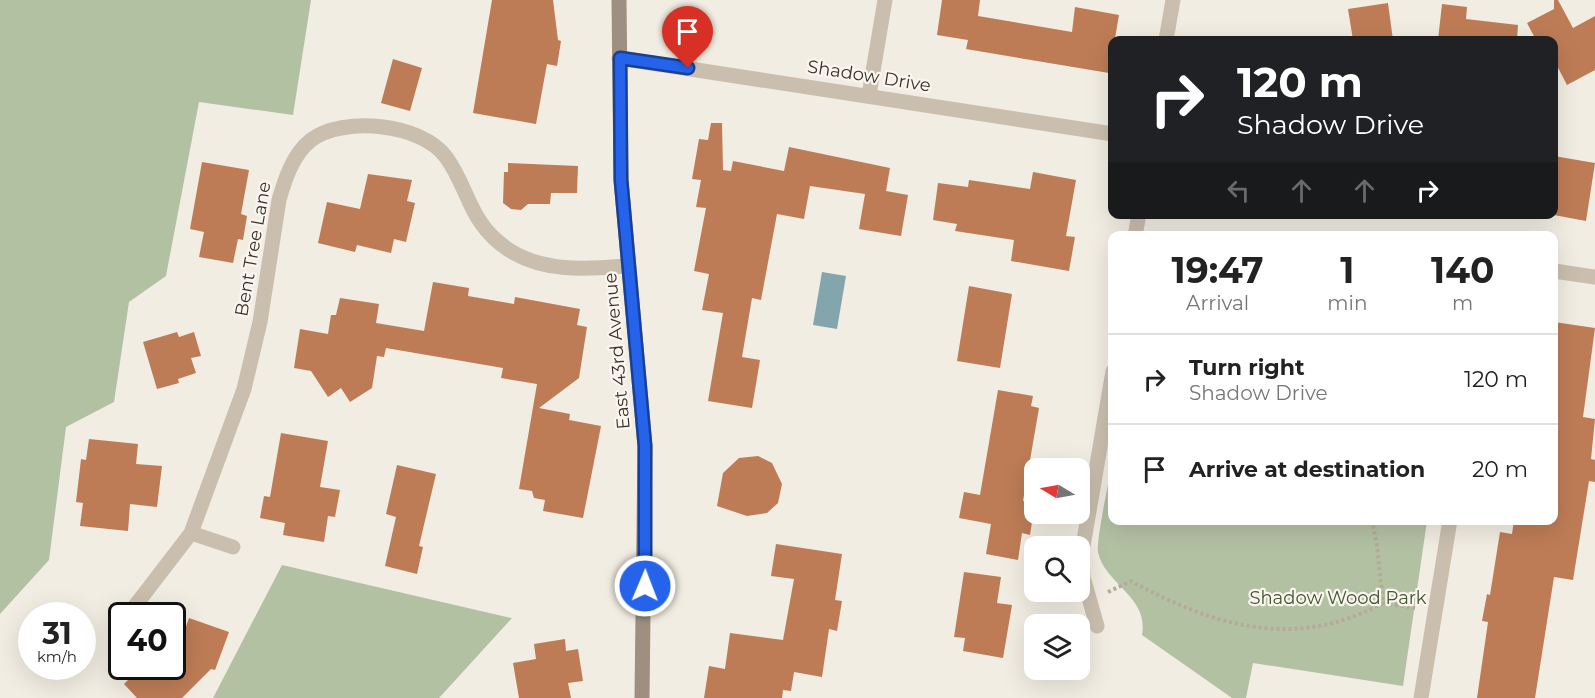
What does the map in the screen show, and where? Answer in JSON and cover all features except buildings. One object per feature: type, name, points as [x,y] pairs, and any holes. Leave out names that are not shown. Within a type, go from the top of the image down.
[{"type":"street","name":"East 43rd Avenue","points":[[619,0],[621,180],[645,446],[642,698]]},
{"type":"street","points":[[869,95],[885,0]]},
{"type":"street","points":[[1167,36],[1173,0]]},
{"type":"street","name":"Shadow Drive","points":[[620,58],[1108,133]]},
{"type":"street","name":"Bent Tree Lane","points":[[138,602],[191,533],[247,379],[260,322],[284,184],[296,157],[310,141],[328,131],[350,126],[374,126],[417,136],[436,146],[446,156],[479,221],[507,249],[540,264],[562,268],[628,266]]},
{"type":"street","points":[[1558,272],[1595,277]]},
{"type":"street","points":[[1085,536],[1108,400]]},
{"type":"street","points":[[1421,698],[1449,525]]},
{"type":"street","points":[[191,533],[234,547]]},
{"type":"street","points":[[1088,602],[1097,626]]},
{"type":"path","points":[[1373,525],[1383,603]]},
{"type":"path","points":[[1090,600],[1131,581],[1197,614],[1250,627],[1281,629],[1311,627],[1344,618],[1383,603],[1435,611]]},
{"type":"green space","points":[[0,0],[311,0],[293,115],[199,102],[166,276],[129,302],[114,402],[66,427],[49,560],[0,614]]},
{"type":"green space","name":"Shadow Wood Park","points":[[1108,486],[1108,525],[1426,525],[1403,686],[1253,663],[1246,698],[1232,698],[1142,635],[1139,610],[1109,573],[1098,552]]},
{"type":"green space","points":[[282,565],[512,618],[439,698],[213,698]]},
{"type":"water","points":[[822,272],[846,276],[837,329],[813,325]]},
{"type":"route","points":[[645,586],[645,446],[621,180],[620,58],[688,68]]}]
